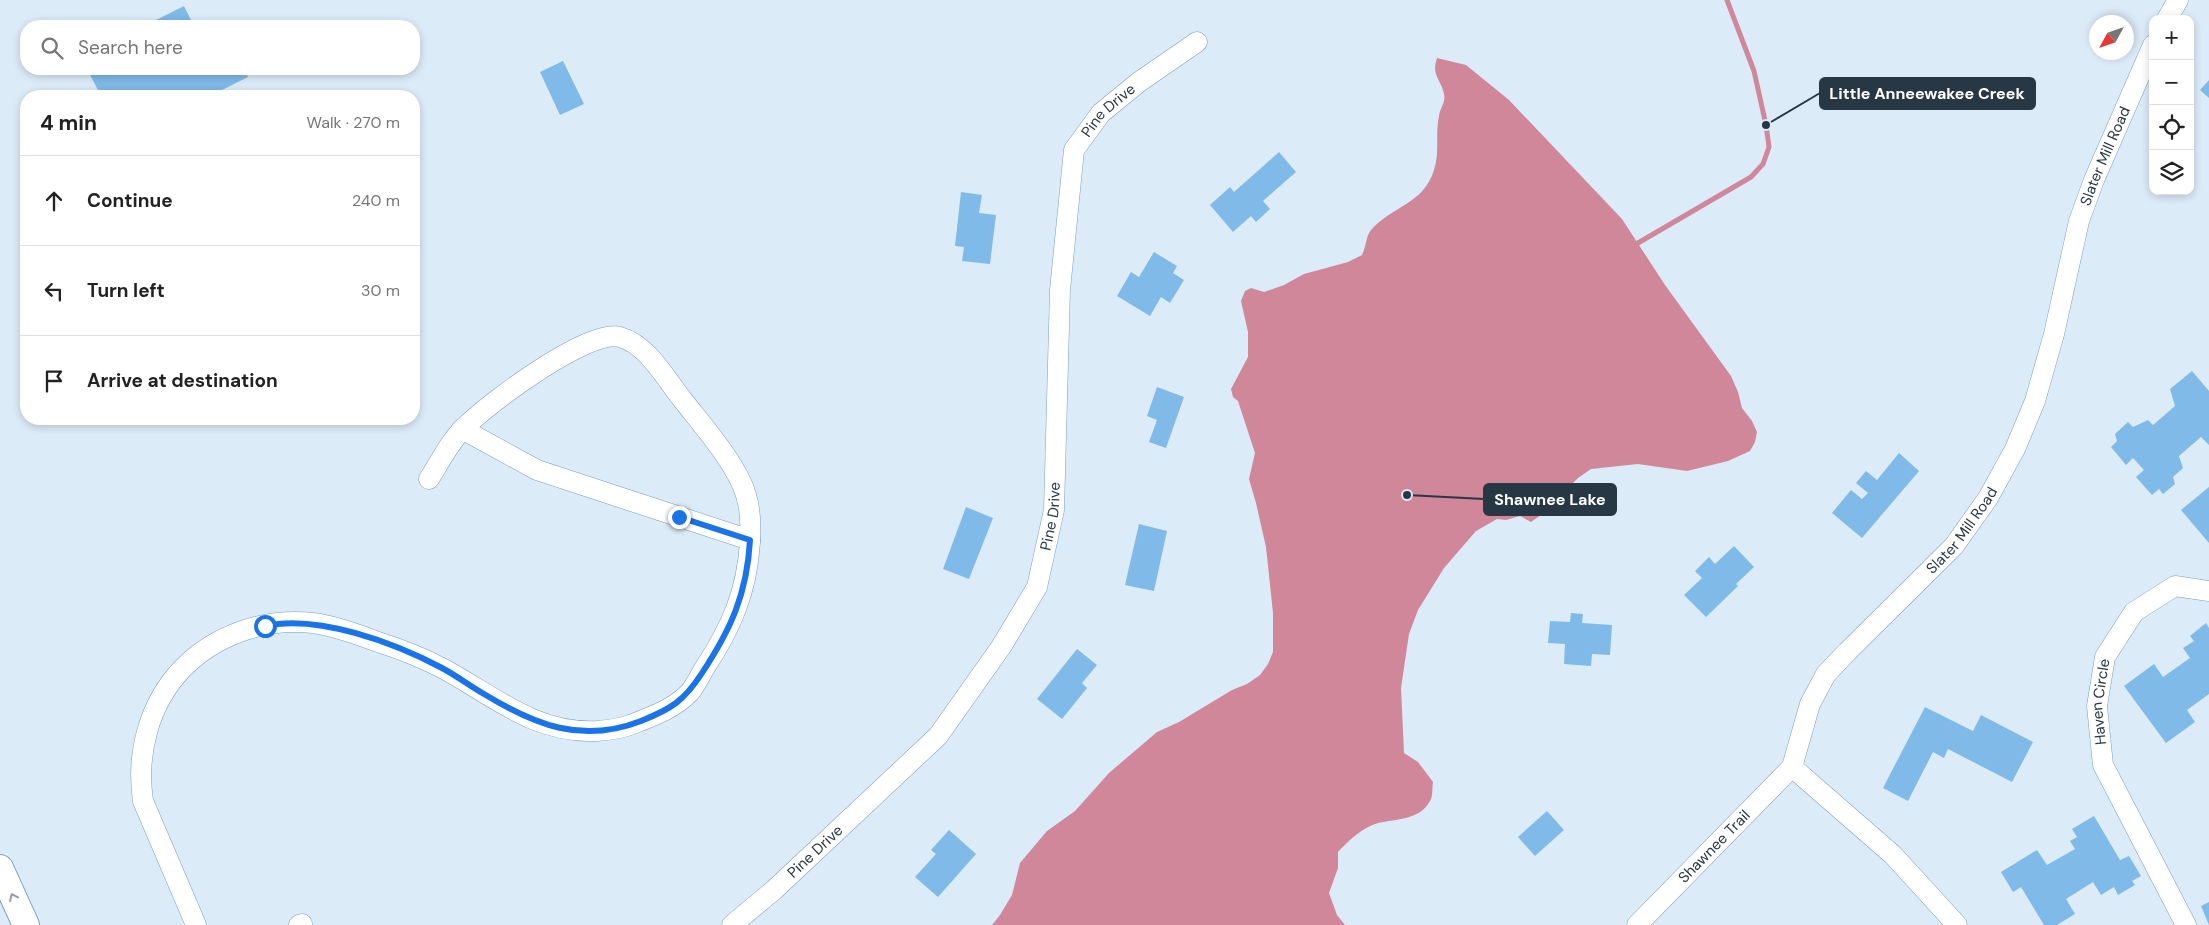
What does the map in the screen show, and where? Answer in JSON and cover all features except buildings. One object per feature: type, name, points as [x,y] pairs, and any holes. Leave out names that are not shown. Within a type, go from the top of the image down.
[{"type":"main road","points":[[0,868],[26,925]]},
{"type":"street","points":[[2169,15],[2178,0]]},
{"type":"street","name":"Pine Drive","points":[[732,925],[774,890],[938,736],[1000,646],[1037,587],[1054,510],[1060,290],[1074,150],[1101,113],[1139,82],[1197,42]]},
{"type":"street","name":"Slater Mill Road","points":[[1792,768],[1810,704],[1826,674],[1954,546],[1988,498],[2015,449],[2035,401],[2054,334],[2079,221],[2094,180],[2149,54]]},
{"type":"street","points":[[196,925],[143,801],[141,785],[142,756],[149,724],[160,696],[178,673],[197,654],[233,633],[281,622],[313,623],[345,630],[408,652],[443,668],[484,695],[520,714],[552,727],[582,732],[619,729],[664,712],[689,693],[724,640],[741,599],[749,558],[751,522],[746,494],[735,472],[709,433],[641,347],[618,336],[587,342],[509,389],[462,429],[429,478]]},
{"type":"street","points":[[462,429],[537,470],[750,540]]},
{"type":"street","name":"Haven Circle","points":[[2186,925],[2103,765],[2097,706],[2105,657],[2134,612],[2175,586],[2209,591]]},
{"type":"street","points":[[1792,768],[1893,855],[1957,925]]},
{"type":"street","name":"Shawnee Trail","points":[[1637,925],[1792,768]]},
{"type":"shaded area","points":[[1437,58],[1466,65],[1509,100],[1622,219],[1665,285],[1731,376],[1742,408],[1752,421],[1757,432],[1755,442],[1750,451],[1728,461],[1687,471],[1638,464],[1591,469],[1578,478],[1541,515],[1531,522],[1520,516],[1506,520],[1497,519],[1476,531],[1444,568],[1418,610],[1409,634],[1401,688],[1404,753],[1418,762],[1433,782],[1432,797],[1426,807],[1420,812],[1407,818],[1372,825],[1356,835],[1338,852],[1338,868],[1329,893],[1337,915],[1345,925],[992,925],[1012,895],[1020,863],[1047,831],[1075,811],[1109,773],[1157,732],[1179,722],[1232,690],[1247,684],[1260,675],[1268,664],[1273,652],[1273,613],[1266,547],[1249,479],[1255,453],[1238,401],[1233,397],[1231,389],[1248,357],[1248,332],[1241,301],[1245,291],[1251,288],[1264,292],[1284,285],[1304,274],[1348,262],[1362,255],[1371,230],[1388,215],[1407,204],[1423,190],[1429,181],[1436,163],[1438,123],[1444,100],[1443,89],[1435,69]]},
{"type":"waterway","points":[[1638,243],[1751,177],[1763,164],[1769,147],[1766,125],[1754,71],[1727,0]]},
{"type":"place","name":"Little Anneewakee Creek","points":[[1766,125]]},
{"type":"place","name":"Shawnee Lake","points":[[1407,495]]},
{"type":"route","points":[[265,626],[281,622],[313,623],[345,630],[408,652],[443,668],[484,695],[520,714],[552,727],[582,732],[619,729],[664,712],[689,693],[724,640],[741,599],[749,558],[750,540],[679,517]]}]
